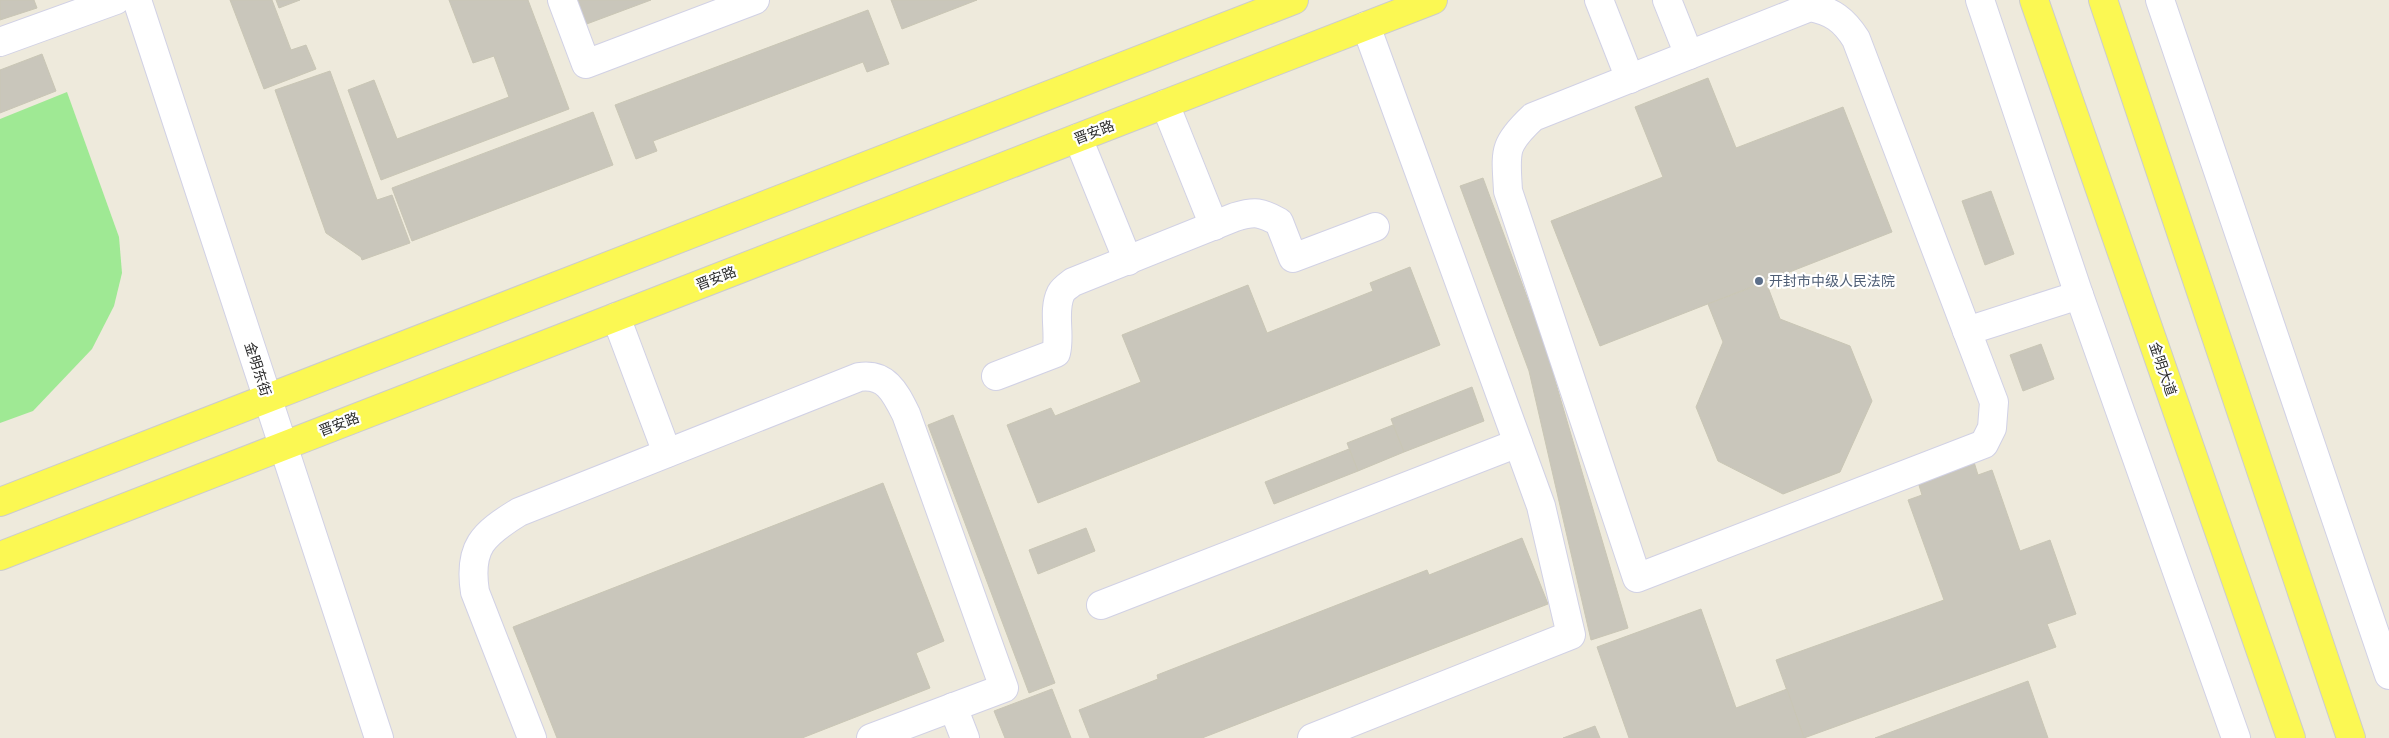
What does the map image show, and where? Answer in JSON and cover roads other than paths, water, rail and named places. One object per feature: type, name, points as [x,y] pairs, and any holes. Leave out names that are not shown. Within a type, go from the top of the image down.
[{"type":"main road","points":[[0,502],[1294,0]]},
{"type":"main road","name":"晋安路","points":[[0,556],[1433,0]]},
{"type":"main road","name":"金明大道","points":[[2034,0],[2291,738]]},
{"type":"main road","points":[[2103,0],[2352,738]]},
{"type":"street","points":[[0,42],[116,0]]},
{"type":"street","name":"金明东街","points":[[137,0],[379,738]]},
{"type":"street","points":[[562,0],[586,64],[756,0]]},
{"type":"street","points":[[1599,0],[1630,79]]},
{"type":"street","points":[[1667,0],[1689,55]]},
{"type":"street","points":[[1980,0],[2079,295],[2236,738]]},
{"type":"street","points":[[2160,0],[2389,675]]},
{"type":"street","points":[[1810,7],[1824,10],[1847,24],[1856,38],[1994,402],[1992,428],[1984,444],[1637,578],[1508,192],[1506,152],[1517,132],[1533,117],[1689,55],[1810,7]]},
{"type":"street","points":[[1312,738],[1571,635],[1541,506],[1366,26]]},
{"type":"street","points":[[1164,104],[1214,226]]},
{"type":"street","points":[[1078,138],[1128,261]]},
{"type":"street","points":[[996,376],[1056,353],[1058,343],[1058,309],[1061,292],[1073,282],[1214,226],[1250,213],[1264,214],[1279,222],[1293,258],[1375,227]]},
{"type":"street","points":[[1967,331],[2079,295]]},
{"type":"street","points":[[616,317],[667,453]]},
{"type":"street","points":[[532,738],[475,592],[472,570],[477,549],[496,526],[519,512],[859,377],[872,375],[889,386],[897,396],[906,414],[1004,688],[871,738]]},
{"type":"street","points":[[1101,605],[1518,442]]},
{"type":"street","points":[[953,706],[965,738]]},
{"type":"place","name":"开封市中级人民法院","points":[[1759,281]]}]
